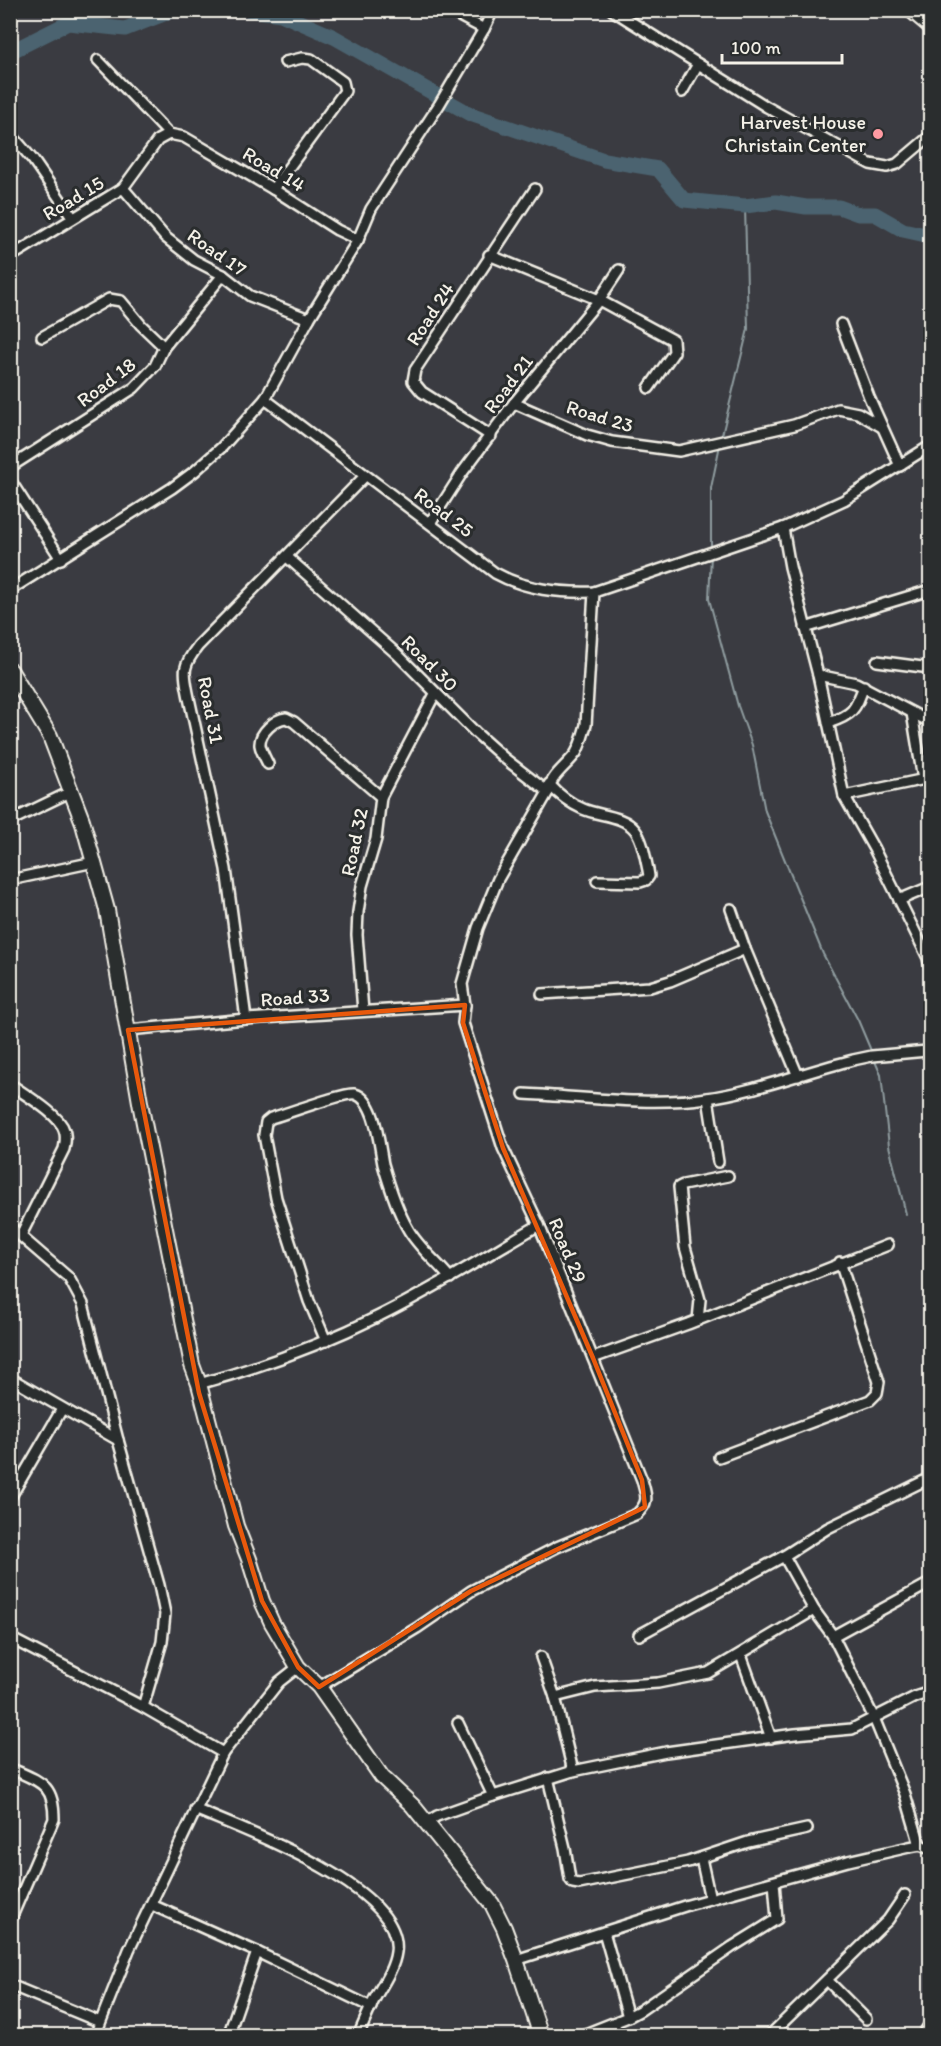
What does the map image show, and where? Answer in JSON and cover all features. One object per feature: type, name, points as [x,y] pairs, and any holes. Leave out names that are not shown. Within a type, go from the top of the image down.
[{"type":"street","points":[[448,10],[484,29]]},
{"type":"street","points":[[10,590],[172,488],[195,471],[222,447],[265,399],[309,319],[358,240],[371,209],[439,105],[484,29],[492,10]]},
{"type":"street","points":[[612,10],[767,107],[870,164],[887,167],[897,164],[930,136]]},
{"type":"street","points":[[911,10],[930,26]]},
{"type":"street","points":[[273,189],[345,91],[343,82],[311,60],[302,58],[285,62]]},
{"type":"street","points":[[98,60],[169,134]]},
{"type":"street","points":[[682,92],[698,64]]},
{"type":"street","points":[[10,133],[33,160],[73,218]]},
{"type":"street","name":"Road 15","points":[[10,257],[123,188],[158,140],[169,134]]},
{"type":"street","name":"Road 14","points":[[169,134],[184,137],[337,230],[358,240]]},
{"type":"street","name":"Road 17","points":[[123,188],[165,237],[194,260],[223,275],[250,296],[309,319]]},
{"type":"street","name":"Road 24","points":[[491,436],[422,392],[413,381],[414,370],[535,189]]},
{"type":"street","points":[[489,255],[599,300],[674,340],[674,352],[649,388]]},
{"type":"street","name":"Road 21","points":[[430,524],[462,473],[514,403],[599,300],[619,270]]},
{"type":"street","name":"Road 18","points":[[10,467],[134,388],[155,366],[164,347],[223,275]]},
{"type":"street","points":[[42,337],[109,299],[121,301],[164,347]]},
{"type":"street","points":[[841,324],[900,466]]},
{"type":"street","name":"Road 25","points":[[265,399],[495,573],[515,584],[569,592],[594,592],[783,528],[844,500],[930,446]]},
{"type":"street","name":"Road 23","points":[[514,403],[587,435],[612,442],[679,452],[794,425],[838,409],[858,413],[882,427]]},
{"type":"street","name":"Road 31","points":[[246,1019],[226,869],[184,674],[186,661],[198,646],[365,476]]},
{"type":"street","points":[[10,480],[61,559]]},
{"type":"street","points":[[783,528],[790,567],[818,675],[844,796],[874,849],[930,966]]},
{"type":"street","name":"Road 30","points":[[287,557],[396,654],[504,758],[567,801],[585,810],[618,819],[636,831],[648,870],[649,876],[646,880],[640,882],[597,881]]},
{"type":"street","points":[[805,628],[930,590]]},
{"type":"street","name":"Road 29","points":[[319,1687],[417,1628],[471,1591],[557,1547],[637,1514],[645,1507],[647,1497],[642,1480],[539,1225],[504,1148],[462,1023],[465,1005],[462,984],[478,928],[498,879],[549,788],[575,754],[586,725],[594,592]]},
{"type":"street","points":[[877,661],[930,668]]},
{"type":"street","points":[[10,670],[50,736],[72,791],[107,910],[163,1224],[192,1365],[236,1526],[262,1601],[298,1666],[319,1687],[382,1777],[427,1822],[492,1904],[516,1960],[541,2036]]},
{"type":"street","points":[[818,675],[846,679],[864,686],[930,722]]},
{"type":"street","points":[[828,723],[846,717],[854,711],[864,686]]},
{"type":"street","name":"Road 32","points":[[363,1011],[357,935],[358,912],[362,886],[376,839],[381,797],[435,694]]},
{"type":"street","points":[[844,796],[927,779],[912,713]]},
{"type":"street","points":[[268,764],[260,743],[261,737],[275,721],[286,718],[294,722],[381,797]]},
{"type":"street","points":[[10,821],[72,791]]},
{"type":"street","points":[[10,880],[94,862]]},
{"type":"street","points":[[899,900],[930,887]]},
{"type":"street","points":[[731,909],[745,949],[798,1076]]},
{"type":"street","points":[[542,994],[650,987],[670,981],[745,949]]},
{"type":"street","name":"Road 33","points":[[128,1030],[246,1019],[465,1005]]},
{"type":"street","points":[[524,1094],[632,1099],[708,1098],[875,1055],[927,1052],[930,1048]]},
{"type":"street","points":[[10,1084],[57,1119],[64,1130],[66,1140],[64,1149],[21,1235]]},
{"type":"street","points":[[326,1341],[309,1301],[276,1198],[264,1135],[266,1122],[271,1118],[340,1096],[352,1094],[362,1097],[368,1103],[389,1183],[408,1228],[450,1278]]},
{"type":"street","points":[[708,1098],[718,1162]]},
{"type":"street","points":[[698,1320],[700,1300],[688,1263],[679,1187],[728,1176]]},
{"type":"street","points":[[199,1384],[258,1367],[326,1341],[380,1316],[539,1225]]},
{"type":"street","points":[[10,1227],[69,1278],[83,1304],[165,1614],[162,1642],[143,1707]]},
{"type":"street","points":[[594,1358],[698,1320],[888,1245]]},
{"type":"street","points":[[718,1457],[870,1400],[877,1393],[879,1382],[840,1263]]},
{"type":"street","points":[[10,1378],[118,1440]]},
{"type":"street","points":[[10,1498],[63,1409]]},
{"type":"street","points":[[639,1635],[784,1556],[828,1528],[930,1478]]},
{"type":"street","points":[[784,1556],[814,1610],[833,1636],[874,1718],[905,1794],[921,1845]]},
{"type":"street","points":[[833,1636],[930,1583]]},
{"type":"street","points":[[555,1697],[595,1687],[658,1683],[708,1673],[814,1610]]},
{"type":"street","points":[[10,1638],[143,1707],[223,1753]]},
{"type":"street","points":[[741,1655],[771,1738]]},
{"type":"street","points":[[541,1657],[555,1697],[573,1772]]},
{"type":"street","points":[[95,2036],[129,1950],[223,1753],[279,1682],[298,1666]]},
{"type":"street","points":[[427,1822],[437,1816],[493,1796],[573,1772],[666,1752],[852,1729],[915,1697],[930,1692]]},
{"type":"street","points":[[458,1723],[493,1796]]},
{"type":"street","points":[[10,1768],[36,1780],[49,1790],[54,1802],[54,1820],[10,1922]]},
{"type":"street","points":[[548,1778],[573,1883],[579,1884],[631,1875],[701,1858],[748,1842],[807,1829]]},
{"type":"street","points":[[195,1809],[308,1858],[366,1894],[383,1912],[394,1932],[396,1953],[358,2036]]},
{"type":"street","points":[[516,1960],[710,1899],[848,1861],[921,1845],[930,1849]]},
{"type":"street","points":[[701,1858],[710,1899]]},
{"type":"street","points":[[580,2036],[628,2018],[777,1918],[774,1882]]},
{"type":"street","points":[[769,2036],[888,1920],[905,1895]]},
{"type":"street","points":[[152,1905],[257,1952],[370,2007]]},
{"type":"street","points":[[604,1932],[628,2018]]},
{"type":"street","points":[[228,2036],[257,1952]]},
{"type":"street","points":[[826,1980],[866,2019]]},
{"type":"street","points":[[10,1985],[100,2022]]},
{"type":"street","points":[[614,2023],[619,2036]]},
{"type":"street","points":[[922,2036],[930,2024]]},
{"type":"highlighted area","points":[[465,1005],[463,1023],[503,1148],[593,1358],[642,1480],[645,1507],[471,1591],[319,1687],[298,1667],[262,1601],[199,1393],[128,1030]]},
{"type":"waterway","points":[[10,52],[68,23],[125,29],[174,10]]},
{"type":"waterway","points":[[250,10],[281,14],[334,37],[470,114],[604,160],[658,169],[684,200],[745,206],[776,202],[806,207],[839,207],[858,214],[875,214],[903,230],[930,236]]},
{"type":"waterway","points":[[721,439],[748,329],[745,206]]},
{"type":"waterway","points":[[711,549],[711,488],[720,445]]},
{"type":"waterway","points":[[711,555],[709,599],[738,706],[752,745],[765,811],[823,954],[858,1020],[872,1053]]},
{"type":"waterway","points":[[874,1059],[881,1075],[889,1146],[906,1214]]},
{"type":"place","name":"Harvest House Christain Center","points":[[878,134]]}]
